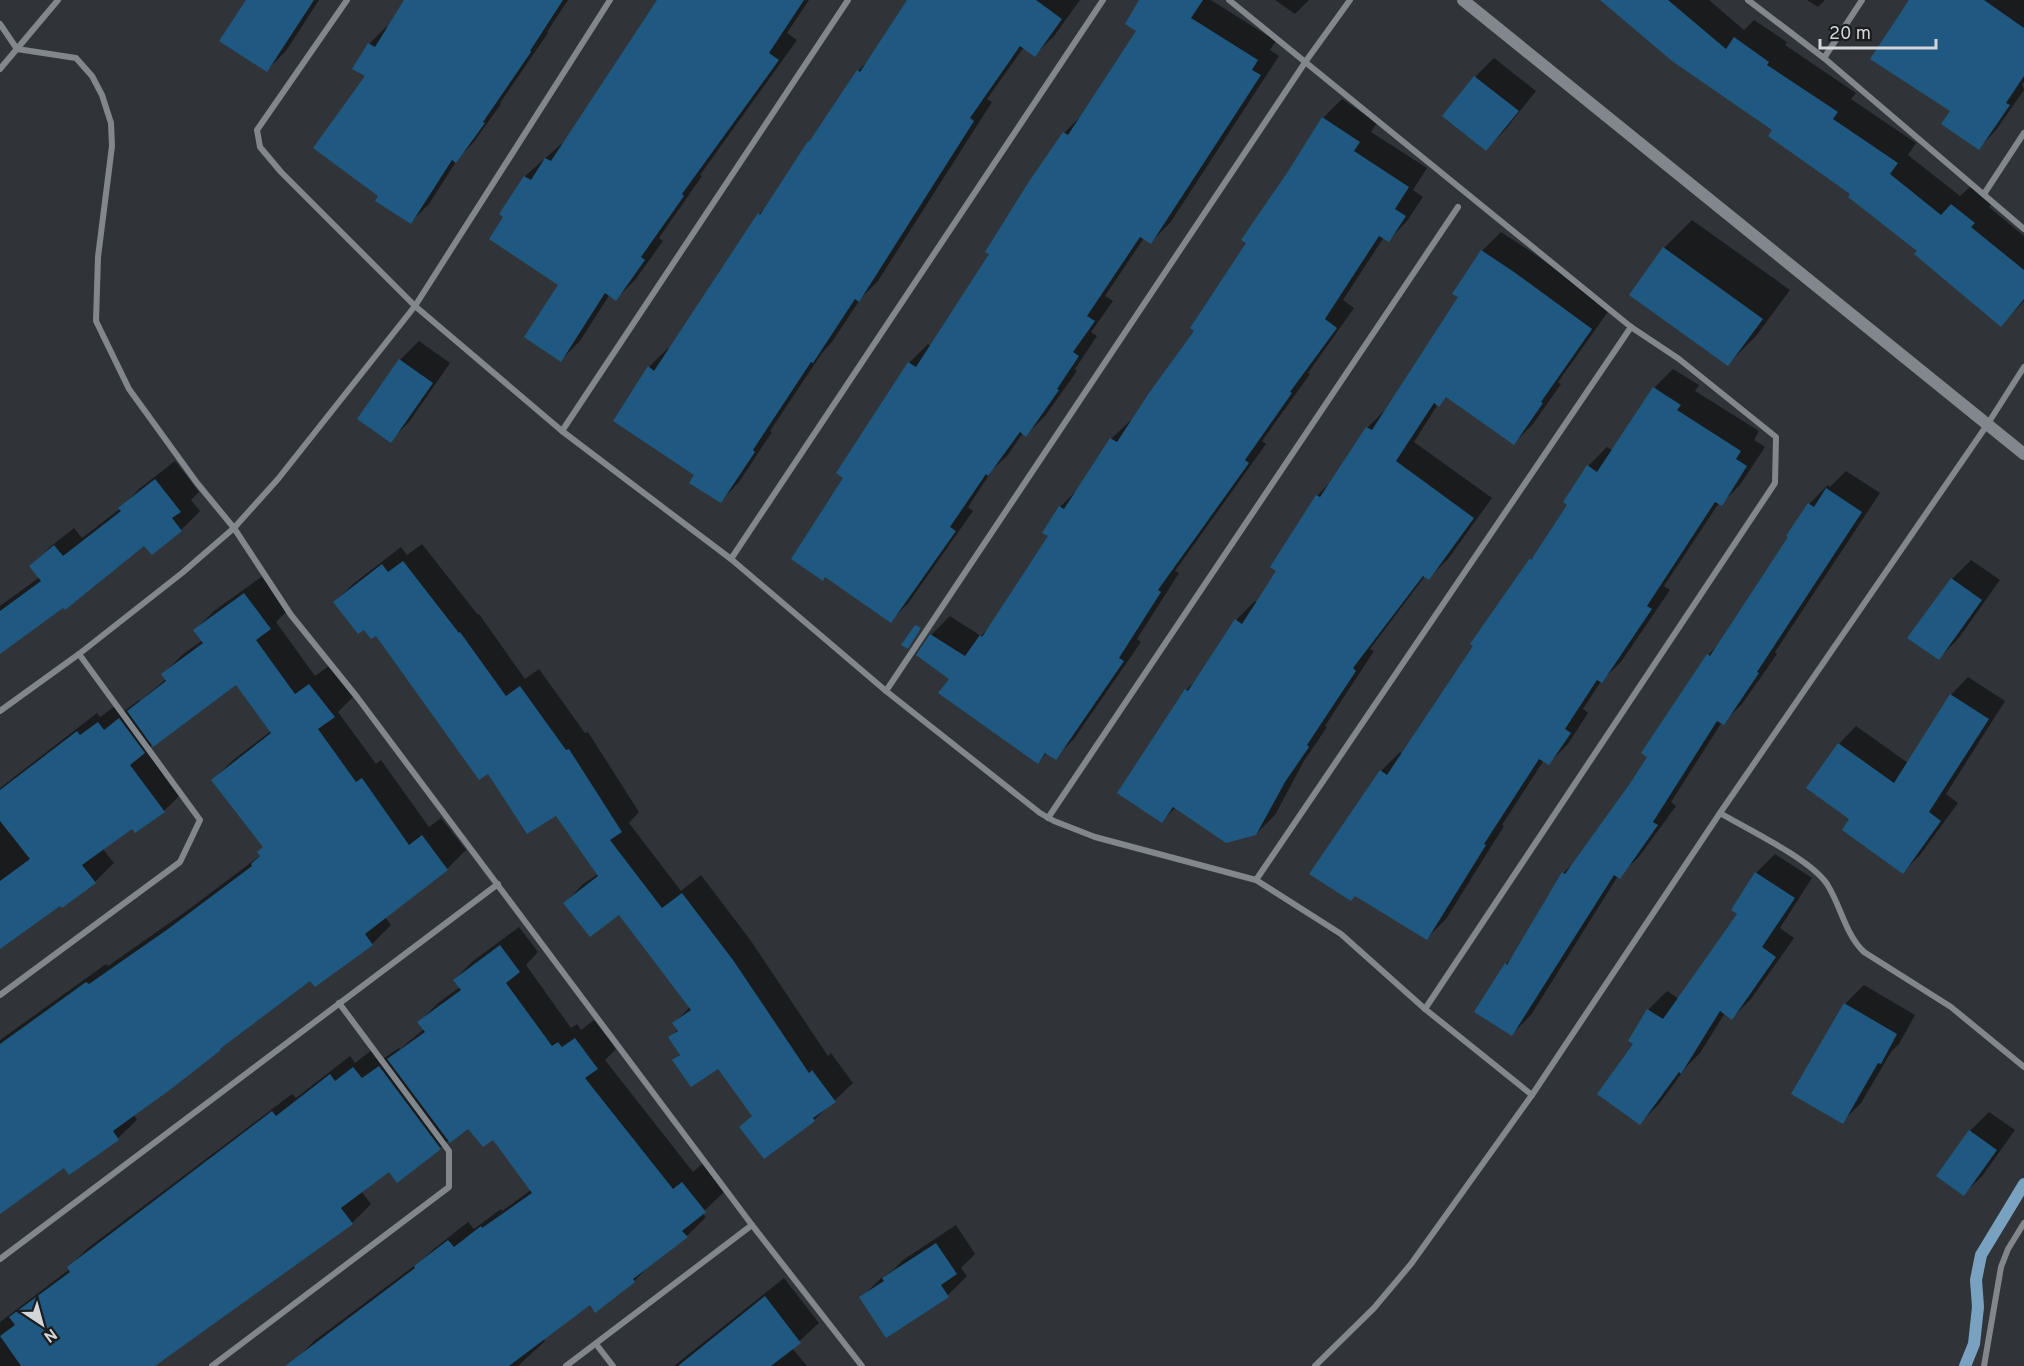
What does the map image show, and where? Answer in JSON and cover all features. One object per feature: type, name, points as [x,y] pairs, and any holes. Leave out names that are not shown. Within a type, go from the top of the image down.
[{"type":"street","points":[[0,69],[58,0]]},
{"type":"street","points":[[347,0],[257,130],[260,147],[281,172],[415,306],[562,431],[730,559],[886,691],[1048,818],[1095,837],[1256,880],[1341,934],[1425,1009],[1532,1095]]},
{"type":"street","points":[[0,711],[79,654],[182,573],[234,528],[278,479],[415,306],[610,0]]},
{"type":"street","points":[[562,431],[848,0]]},
{"type":"street","points":[[730,559],[1103,0]]},
{"type":"street","points":[[1230,0],[1631,327],[1679,359],[1776,437],[1775,483],[1425,1009]]},
{"type":"street","points":[[886,691],[1306,61],[1350,0]]},
{"type":"street","points":[[1463,0],[2024,454]]},
{"type":"street","points":[[1748,0],[1824,58],[2024,229]]},
{"type":"street","points":[[1824,58],[1862,0]]},
{"type":"street","points":[[0,24],[16,49],[76,58],[92,76],[102,95],[111,123],[112,146],[98,257],[96,321],[129,389],[197,483],[234,528],[291,615],[357,697],[752,1225],[862,1366]]},
{"type":"street","points":[[1984,194],[2024,134]]},
{"type":"street","points":[[1048,818],[1458,207]]},
{"type":"street","points":[[1256,880],[1631,327]]},
{"type":"street","points":[[1315,1366],[1374,1308],[1411,1264],[1532,1095],[1720,813],[1987,425],[2024,367]]},
{"type":"street","points":[[0,994],[180,862],[200,820],[79,654]]},
{"type":"street","points":[[1720,813],[1773,843],[1819,875],[1827,885],[1856,944],[1864,952],[1951,1007],[2024,1067]]},
{"type":"street","points":[[0,1259],[498,884]]},
{"type":"street","points":[[212,1366],[450,1187],[449,1151],[339,1003]]},
{"type":"street","points":[[1984,1366],[2001,1267],[2008,1249],[2024,1223]]},
{"type":"street","points":[[566,1366],[752,1225]]},
{"type":"street","points":[[596,1344],[613,1366]]},
{"type":"building","points":[[246,0],[314,0],[267,72],[219,41]]},
{"type":"building","points":[[404,0],[563,0],[483,122],[485,123],[456,163],[452,160],[411,224],[375,201],[378,196],[313,148],[365,76],[352,69],[368,43],[375,47]]},
{"type":"building","points":[[657,0],[804,0],[769,53],[779,60],[682,194],[684,196],[641,257],[645,260],[616,301],[605,293],[561,362],[524,337],[558,285],[489,239],[503,217],[499,214],[524,176],[531,180],[545,158],[551,161]]},
{"type":"building","points":[[907,0],[1036,0],[1062,19],[1035,57],[1020,46],[970,118],[974,121],[859,302],[855,299],[813,363],[811,362],[721,503],[689,483],[694,475],[613,421],[648,366],[654,371],[758,213],[760,215],[808,141],[857,70],[860,72]]},
{"type":"building","points":[[1139,0],[1203,0],[1191,18],[1258,60],[1252,70],[1261,75],[1151,244],[1140,237],[1087,316],[1095,321],[1073,352],[1079,356],[1057,389],[1059,390],[1026,437],[1020,432],[988,476],[986,474],[950,527],[956,531],[891,623],[825,577],[823,581],[791,559],[843,478],[836,473],[908,362],[916,367],[989,254],[985,252],[1028,183],[1063,132],[1068,135],[1136,31],[1125,24]]},
{"type":"building","points":[[1600,0],[1668,0],[1726,49],[1734,37],[1769,62],[1767,65],[1838,112],[1833,119],[1898,163],[1890,174],[1941,215],[1951,204],[1975,223],[1971,227],[2024,270],[2024,299],[2001,327],[1914,254],[1917,251],[1848,197],[1850,194],[1768,136],[1772,130],[1672,61]]},
{"type":"building","points":[[1909,0],[1984,0],[2024,28],[2024,76],[2006,103],[2010,105],[1979,150],[1941,124],[1950,111],[1870,59]]},
{"type":"building","points":[[1474,76],[1519,111],[1486,151],[1442,116]]},
{"type":"building","points":[[1322,117],[1360,142],[1354,151],[1409,187],[1395,209],[1406,216],[1389,242],[1379,236],[1325,319],[1337,328],[1290,392],[1292,393],[1245,460],[1249,463],[1158,590],[1161,592],[1119,658],[1124,661],[1056,760],[1045,753],[1038,764],[938,693],[949,679],[916,655],[930,634],[965,656],[980,635],[982,637],[1048,536],[1042,533],[1059,506],[1064,509],[1110,438],[1117,442],[1194,331],[1190,328],[1246,243],[1241,240]]},
{"type":"building","points":[[1663,247],[1763,319],[1728,366],[1629,295]]},
{"type":"building","points":[[1481,250],[1592,329],[1514,445],[1446,397],[1439,407],[1434,403],[1396,461],[1474,518],[1429,580],[1423,576],[1353,668],[1356,671],[1307,745],[1309,747],[1285,782],[1256,835],[1226,843],[1173,807],[1162,823],[1117,793],[1185,689],[1188,691],[1235,619],[1242,624],[1276,571],[1270,567],[1316,495],[1320,497],[1366,427],[1372,430],[1458,297],[1452,294]]},
{"type":"building","points":[[399,359],[433,383],[391,443],[357,419]]},
{"type":"building","points":[[1653,387],[1681,405],[1677,410],[1741,451],[1736,459],[1747,466],[1722,506],[1715,502],[1647,606],[1652,609],[1602,683],[1597,680],[1565,729],[1571,733],[1549,765],[1539,759],[1484,844],[1486,845],[1427,940],[1355,896],[1351,901],[1309,874],[1380,770],[1387,775],[1473,646],[1470,644],[1530,558],[1531,560],[1567,505],[1563,502],[1587,465],[1597,472]]},
{"type":"building","points":[[155,479],[181,512],[172,518],[182,531],[152,555],[144,546],[65,610],[63,608],[0,654],[0,611],[41,581],[29,566],[54,545],[63,556],[121,511],[118,508]]},
{"type":"building","points":[[1826,488],[1862,512],[1724,725],[1717,721],[1653,822],[1658,825],[1620,879],[1614,875],[1512,1036],[1474,1012],[1505,963],[1507,965],[1562,872],[1565,874],[1631,782],[1647,757],[1641,753],[1707,654],[1710,656],[1808,503],[1814,507]]},
{"type":"building","points":[[403,561],[460,632],[506,696],[520,686],[566,750],[569,749],[622,832],[610,840],[662,908],[682,893],[733,960],[809,1073],[812,1070],[836,1102],[813,1118],[815,1121],[764,1159],[739,1127],[752,1116],[718,1069],[691,1087],[672,1060],[680,1055],[668,1037],[678,1031],[672,1023],[691,1010],[619,915],[590,937],[563,903],[598,876],[556,816],[527,834],[488,774],[479,780],[376,636],[371,639],[364,630],[358,634],[333,602],[382,564],[388,572]]},
{"type":"building","points":[[1951,578],[1982,600],[1939,660],[1907,638]]},
{"type":"building","points":[[244,593],[271,629],[256,640],[295,694],[309,684],[335,717],[318,729],[356,782],[362,778],[409,845],[422,835],[448,870],[365,934],[373,945],[315,987],[310,981],[113,1131],[119,1140],[69,1175],[64,1168],[0,1214],[0,1044],[86,982],[89,984],[168,929],[252,866],[251,864],[260,856],[257,852],[263,847],[211,780],[271,733],[236,685],[153,747],[127,711],[166,681],[161,674],[203,643],[193,630]]},
{"type":"building","points":[[915,625],[921,628],[908,649],[901,645]]},
{"type":"building","points":[[1950,694],[1989,719],[1929,812],[1941,821],[1903,874],[1842,830],[1849,819],[1806,788],[1838,743],[1894,783]]},
{"type":"building","points":[[119,718],[145,753],[130,765],[165,812],[135,833],[132,829],[82,865],[96,883],[0,949],[0,881],[30,859],[0,821],[0,790],[77,731],[80,735],[98,722],[104,730]]},
{"type":"building","points":[[1755,872],[1795,898],[1762,947],[1776,957],[1732,1020],[1720,1011],[1681,1074],[1679,1072],[1640,1125],[1597,1094],[1633,1044],[1628,1041],[1647,1009],[1663,1019],[1737,914],[1731,910]]},
{"type":"building","points":[[500,945],[520,972],[506,983],[552,1046],[558,1042],[562,1047],[575,1038],[598,1069],[585,1078],[673,1189],[682,1182],[706,1212],[682,1231],[688,1237],[633,1279],[635,1282],[595,1313],[590,1305],[509,1366],[285,1366],[415,1268],[414,1266],[448,1240],[454,1247],[481,1226],[482,1228],[532,1193],[493,1140],[483,1147],[468,1129],[450,1143],[387,1059],[425,1032],[417,1022],[461,990],[453,980]]},
{"type":"building","points":[[1844,1003],[1897,1034],[1843,1124],[1791,1094]]},
{"type":"building","points":[[379,1066],[441,1149],[397,1183],[389,1172],[341,1208],[353,1224],[155,1366],[21,1366],[0,1336],[15,1325],[9,1317],[70,1272],[67,1267],[272,1111],[276,1116],[330,1074],[335,1081],[353,1067],[362,1078]]},
{"type":"building","points":[[1969,1130],[1997,1150],[1964,1196],[1936,1176]]},
{"type":"building","points":[[936,1243],[957,1274],[941,1285],[949,1297],[886,1338],[859,1297],[884,1281],[882,1278]]},
{"type":"building","points":[[765,1296],[801,1343],[771,1366],[678,1366]]},
{"type":"waterway","points":[[1965,1366],[1974,1344],[1978,1307],[1976,1280],[1981,1255],[2024,1184]]}]
